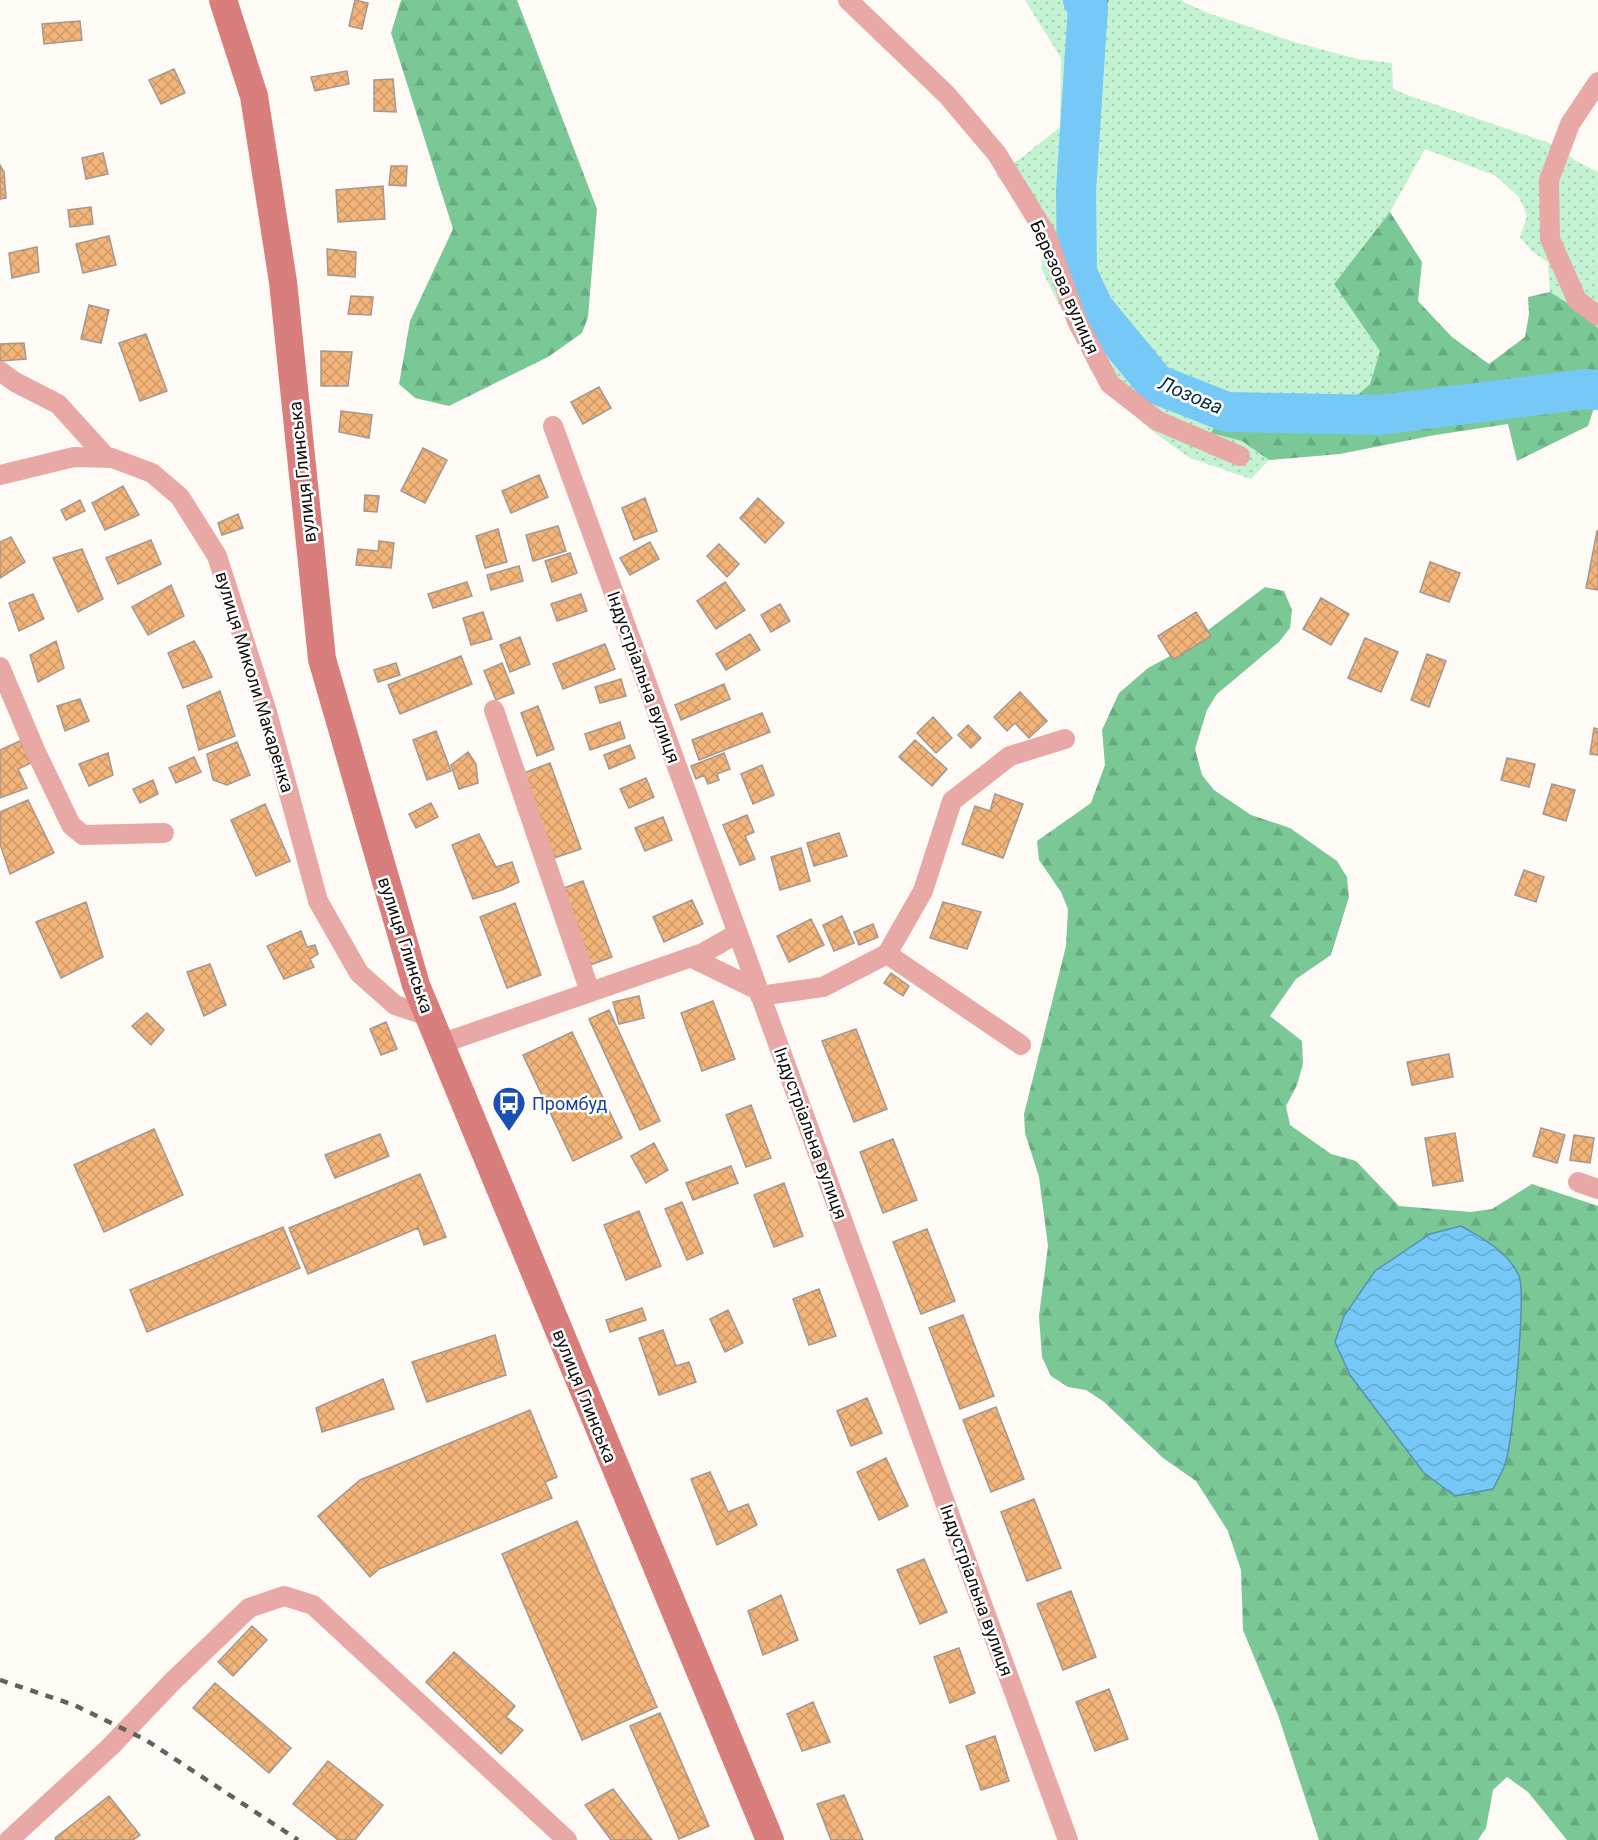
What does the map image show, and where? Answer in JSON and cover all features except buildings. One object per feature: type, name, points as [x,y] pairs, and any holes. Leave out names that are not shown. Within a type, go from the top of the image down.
[{"type":"main road","name":"вулиця Глинська","points":[[223,0],[254,96],[283,282],[322,659],[416,985],[770,1840]]},
{"type":"street","name":"Березова вулиця","points":[[848,0],[947,95],[996,154],[1046,234],[1077,321],[1110,384],[1158,421],[1240,456]]},
{"type":"street","points":[[1598,82],[1570,123],[1549,180],[1550,239],[1577,300],[1598,316]]},
{"type":"street","points":[[0,371],[15,382],[58,404],[107,458]]},
{"type":"street","name":"Індустріальна вулиця","points":[[554,426],[1068,1840]]},
{"type":"street","name":"вулиця Миколи Макаренка","points":[[0,475],[74,457],[112,458],[152,473],[180,497],[217,556],[267,712],[318,901],[359,973],[395,1005],[428,1016]]},
{"type":"street","points":[[0,667],[35,750],[71,825],[83,835],[164,833]]},
{"type":"street","points":[[494,710],[590,992]]},
{"type":"street","points":[[690,957],[759,993],[823,987],[887,954],[923,891],[952,801],[1011,756],[1065,739]]},
{"type":"street","points":[[440,1044],[703,953],[738,933]]},
{"type":"street","points":[[887,954],[1021,1045]]},
{"type":"street","points":[[1578,1182],[1598,1189]]},
{"type":"street","points":[[9,1840],[110,1747],[172,1682],[249,1608],[284,1596],[313,1605],[567,1840]]},
{"type":"green space","points":[[401,0],[517,0],[597,209],[588,317],[582,333],[548,357],[449,406],[415,398],[399,384],[410,321],[453,229],[391,33]]},
{"type":"green space","points":[[1025,0],[1180,0],[1205,12],[1297,43],[1358,59],[1392,63],[1393,89],[1561,147],[1574,160],[1598,172],[1598,328],[1575,308],[1550,292],[1548,262],[1532,251],[1520,237],[1527,216],[1519,197],[1496,176],[1425,149],[1390,212],[1334,284],[1380,351],[1370,384],[1351,401],[1272,394],[1242,441],[1269,460],[1251,479],[1190,458],[1152,431],[1107,391],[1091,371],[1041,268],[1044,252],[1021,205],[995,174],[1020,159],[1060,127],[1061,58]]},
{"type":"green space","points":[[1390,212],[1422,262],[1418,301],[1452,337],[1489,364],[1525,337],[1529,314],[1528,297],[1550,292],[1575,308],[1598,328],[1598,396],[1588,426],[1517,461],[1508,424],[1435,435],[1340,454],[1269,460],[1242,441],[1211,433],[1228,401],[1272,394],[1351,401],[1370,384],[1380,351],[1334,284]]},
{"type":"green space","points":[[1265,587],[1284,591],[1292,610],[1290,628],[1279,642],[1217,694],[1207,710],[1195,749],[1202,775],[1214,790],[1251,815],[1290,828],[1337,861],[1347,877],[1349,897],[1331,955],[1296,979],[1270,1016],[1302,1041],[1303,1064],[1297,1085],[1286,1106],[1290,1125],[1331,1154],[1356,1161],[1399,1206],[1471,1212],[1492,1209],[1532,1184],[1598,1206],[1598,1840],[1567,1840],[1528,1792],[1507,1777],[1493,1790],[1486,1828],[1478,1840],[1319,1840],[1278,1715],[1243,1630],[1241,1570],[1228,1531],[1196,1481],[1163,1458],[1103,1401],[1086,1390],[1068,1387],[1051,1376],[1042,1357],[1039,1316],[1048,1246],[1039,1177],[1025,1133],[1024,1114],[1066,946],[1068,909],[1061,892],[1039,860],[1037,841],[1091,803],[1105,765],[1102,730],[1119,693],[1148,668],[1183,649]],"holes":[[[1520,1278],[1516,1398],[1506,1463],[1424,1473],[1391,1428]]]},
{"type":"water","points":[[1461,1226],[1502,1253],[1514,1267],[1519,1276],[1521,1288],[1521,1310],[1512,1429],[1505,1464],[1493,1489],[1455,1496],[1424,1473],[1350,1375],[1335,1342],[1344,1316],[1375,1271],[1430,1234]]},
{"type":"waterway","name":"Лозова","points":[[1083,0],[1088,7],[1076,191],[1077,273],[1094,309],[1156,384],[1227,412],[1379,415],[1587,389],[1598,390]]},
{"type":"waterway","points":[[1088,7],[1105,0]]},
{"type":"railway","points":[[0,1680],[74,1705],[146,1740],[298,1840]]},
{"type":"place","name":"Промбуд","points":[[509,1132]]}]
